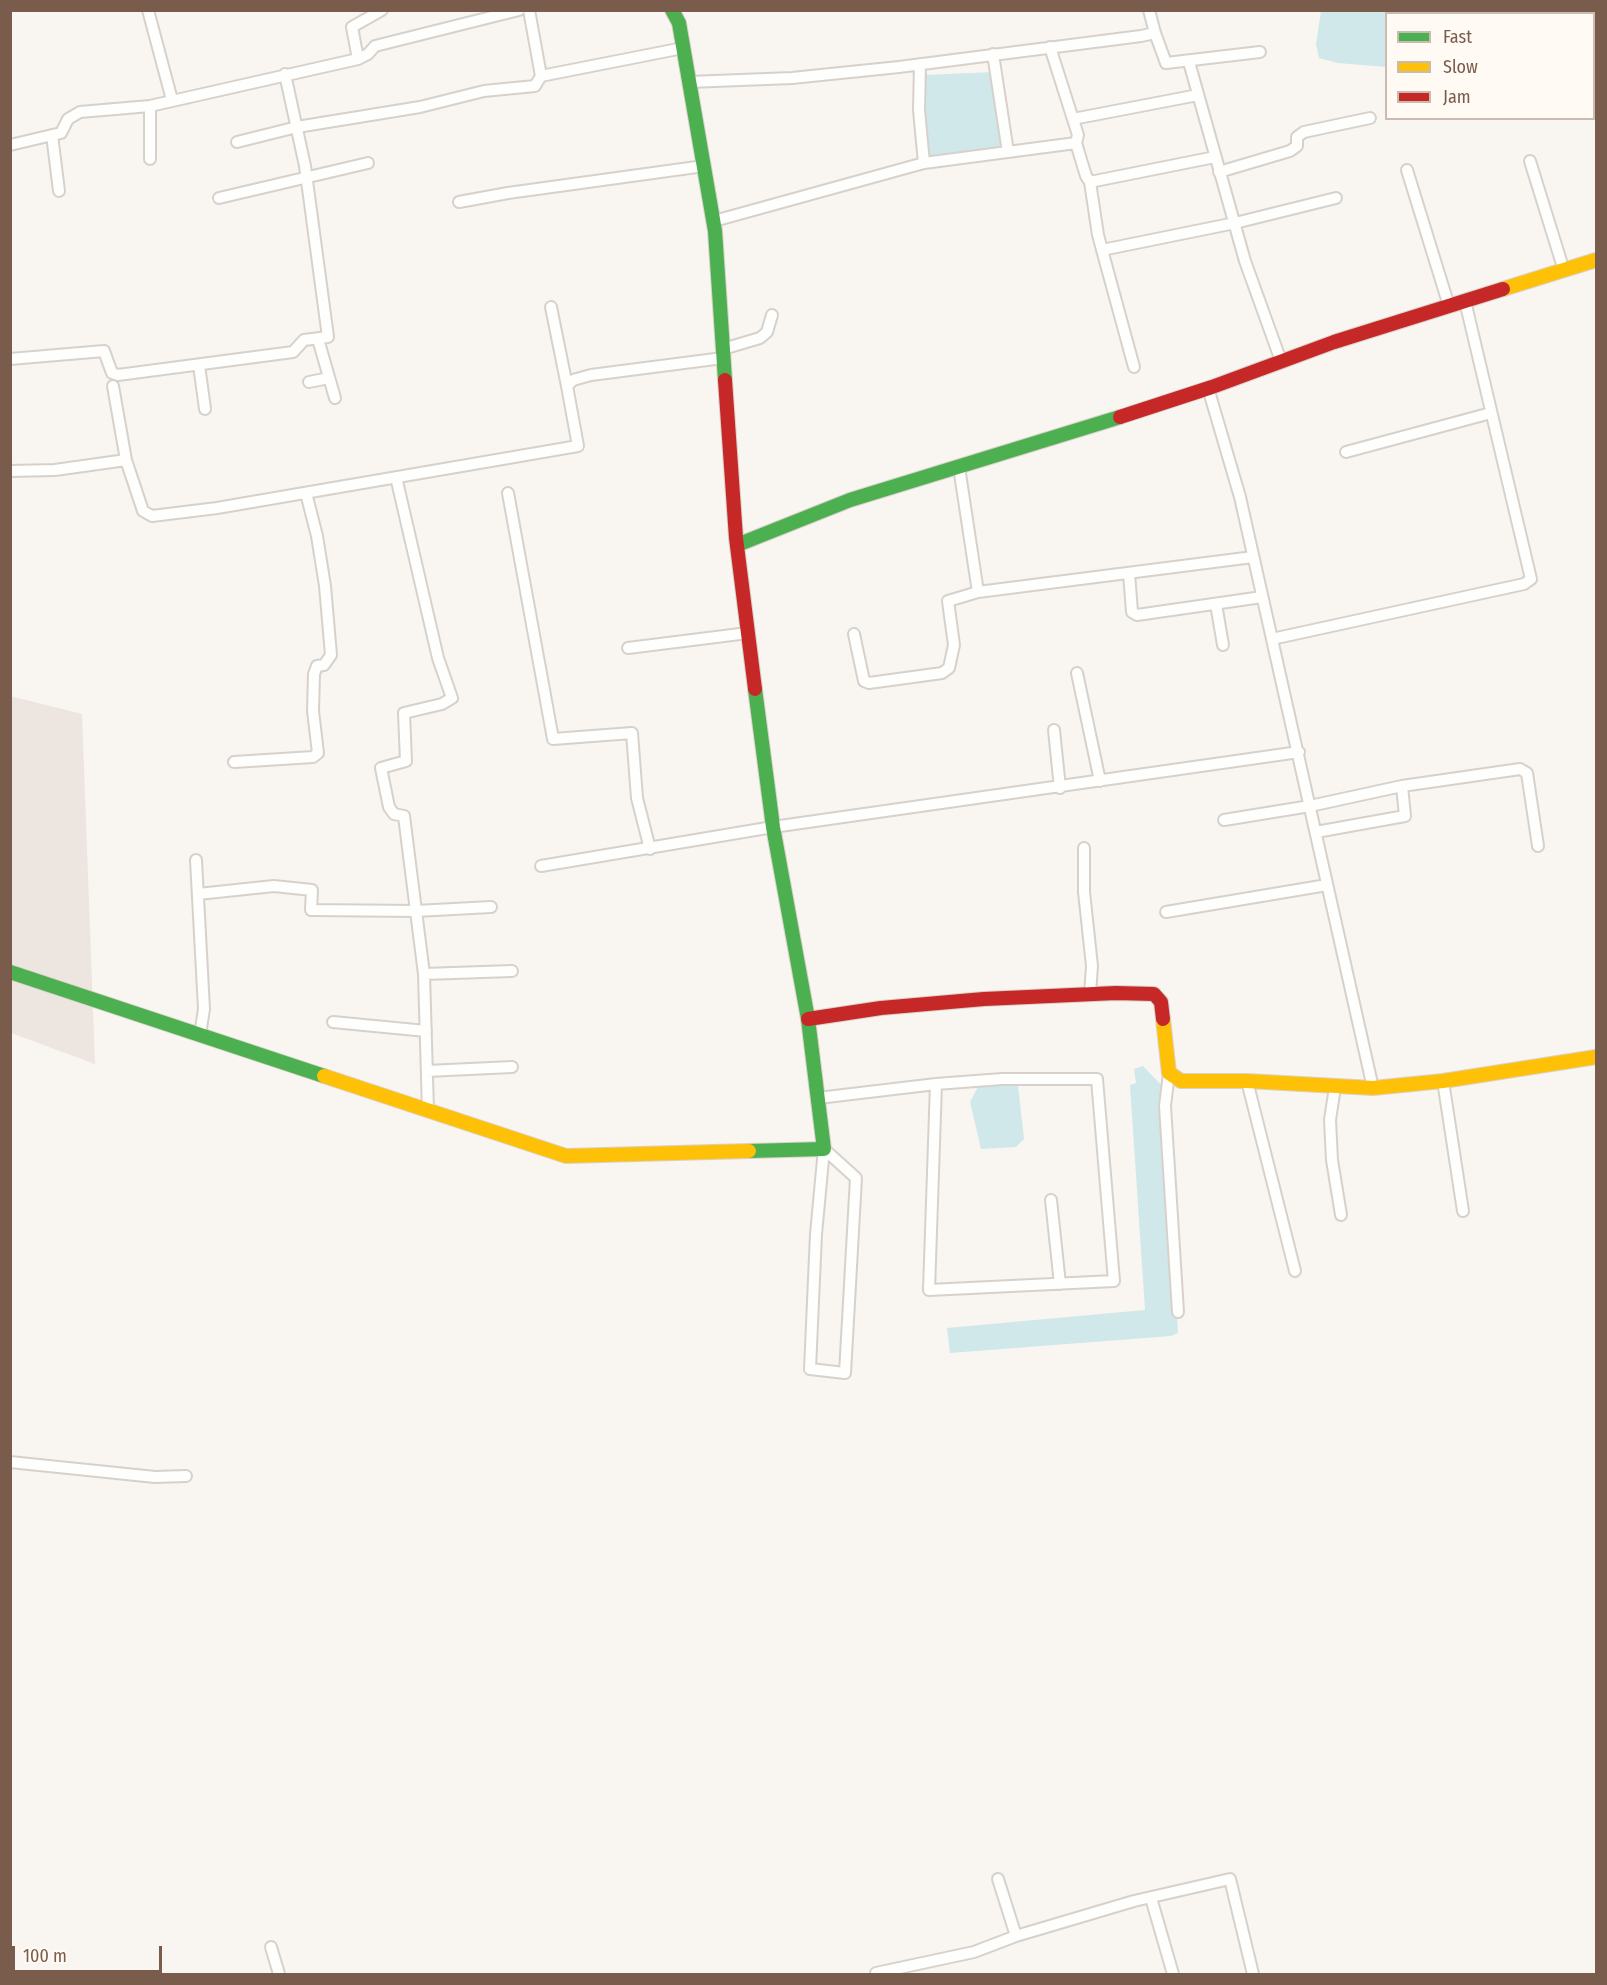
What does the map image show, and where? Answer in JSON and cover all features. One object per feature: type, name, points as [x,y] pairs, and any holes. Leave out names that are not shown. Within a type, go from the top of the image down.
[{"type":"street","points":[[148,10],[172,100]]},
{"type":"street","points":[[358,59],[352,27],[382,10]]},
{"type":"street","points":[[10,145],[61,133],[68,119],[80,112],[150,106],[358,59],[368,54],[375,46],[519,10]]},
{"type":"street","points":[[237,142],[297,127],[420,107],[484,91],[535,86],[541,76],[529,10]]},
{"type":"street","points":[[10,972],[566,1156],[824,1149],[856,1178],[845,1373],[810,1369],[816,1234],[824,1149],[808,1019],[773,827],[736,545],[714,221],[679,23],[672,10]]},
{"type":"street","points":[[1149,10],[1166,63],[1260,52]]},
{"type":"street","points":[[689,82],[792,78],[920,64],[1155,33]]},
{"type":"street","points":[[1050,47],[1078,135],[1076,143],[1090,182],[1102,250],[1134,367]]},
{"type":"street","points":[[541,76],[683,48]]},
{"type":"street","points":[[993,54],[1008,152]]},
{"type":"street","points":[[1189,62],[1219,172],[1281,361]]},
{"type":"street","points":[[920,64],[919,110],[924,163]]},
{"type":"street","points":[[10,359],[104,351],[112,373],[118,375],[293,352],[297,351],[300,342],[328,337],[306,179],[285,74]]},
{"type":"street","points":[[1073,119],[1198,95]]},
{"type":"street","points":[[150,106],[150,159]]},
{"type":"street","points":[[1219,172],[1290,151],[1297,146],[1297,137],[1304,132],[1370,118]]},
{"type":"street","points":[[52,135],[59,190]]},
{"type":"street","points":[[714,221],[924,163],[1076,143]]},
{"type":"street","points":[[1090,182],[1215,157]]},
{"type":"street","points":[[1530,161],[1561,261]]},
{"type":"street","points":[[219,198],[368,163]]},
{"type":"street","points":[[459,202],[704,166]]},
{"type":"street","points":[[1407,170],[1449,306]]},
{"type":"street","points":[[1102,250],[1235,223],[1336,198]]},
{"type":"street","points":[[736,545],[850,500],[1208,388],[1281,361],[1596,260]]},
{"type":"street","points":[[1272,639],[1524,584],[1531,579],[1465,301]]},
{"type":"street","points":[[113,386],[126,460],[144,511],[152,516],[306,493],[484,460],[578,446],[551,307]]},
{"type":"street","points":[[567,386],[573,380],[591,375],[723,353],[760,338],[767,332],[772,315]]},
{"type":"street","points":[[318,339],[335,399]]},
{"type":"street","points":[[199,365],[205,409]]},
{"type":"street","points":[[309,382],[329,378]]},
{"type":"street","points":[[1208,388],[1240,497],[1373,1088]]},
{"type":"street","points":[[1346,452],[1491,413]]},
{"type":"street","points":[[10,471],[55,470],[126,460]]},
{"type":"street","points":[[959,467],[978,592]]},
{"type":"street","points":[[396,477],[434,639],[452,698],[442,704],[404,713],[406,761],[381,768],[389,807],[394,814],[404,816],[424,975],[428,1111]]},
{"type":"street","points":[[234,762],[313,756],[318,753],[313,711],[314,674],[317,666],[324,665],[331,655],[325,586],[317,536],[306,493]]},
{"type":"street","points":[[508,493],[553,739],[632,734],[637,798],[650,849]]},
{"type":"street","points":[[854,634],[864,681],[869,683],[942,673],[949,668],[954,645],[948,601],[978,592],[1253,557]]},
{"type":"street","points":[[1129,573],[1132,612],[1137,615],[1262,597]]},
{"type":"street","points":[[1216,604],[1223,645]]},
{"type":"street","points":[[628,648],[748,633]]},
{"type":"street","points":[[1077,673],[1100,781]]},
{"type":"street","points":[[1054,730],[1060,788]]},
{"type":"street","points":[[540,866],[773,827],[1060,788],[1299,752]]},
{"type":"street","points":[[1224,820],[1310,806],[1402,786],[1525,769],[1538,846]]},
{"type":"street","points":[[1316,832],[1405,816],[1402,786]]},
{"type":"street","points":[[1084,848],[1084,892],[1092,966],[1090,994]]},
{"type":"street","points":[[196,860],[204,1009],[200,1035]]},
{"type":"street","points":[[1166,912],[1276,896],[1327,885]]},
{"type":"street","points":[[198,894],[274,886],[312,890],[311,910],[417,911],[491,907]]},
{"type":"street","points":[[424,975],[512,971]]},
{"type":"street","points":[[808,1019],[881,1008],[984,999],[1090,994],[1154,994],[1161,1002],[1168,1072],[1166,1106],[1178,1312]]},
{"type":"street","points":[[333,1022],[426,1031]]},
{"type":"street","points":[[1168,1072],[1181,1081],[1247,1081],[1373,1088],[1443,1081],[1596,1057]]},
{"type":"street","points":[[427,1071],[512,1066]]},
{"type":"street","points":[[818,1098],[936,1084],[1002,1079],[1096,1078],[1114,1281],[929,1290],[936,1084]]},
{"type":"street","points":[[1247,1081],[1295,1271]]},
{"type":"street","points":[[1443,1081],[1463,1211]]},
{"type":"street","points":[[1335,1086],[1330,1120],[1332,1160],[1341,1215]]},
{"type":"street","points":[[1051,1200],[1060,1284]]},
{"type":"street","points":[[10,1462],[155,1477],[186,1476]]},
{"type":"street","points":[[998,1879],[1016,1936]]},
{"type":"street","points":[[876,1973],[974,1952],[1016,1936],[1151,1898],[1230,1879],[1253,1974]]},
{"type":"street","points":[[1151,1898],[1173,1974]]},
{"type":"street","points":[[271,1947],[279,1974]]},
{"type":"shaded area","points":[[10,696],[82,714],[95,1064],[11,1033]]},
{"type":"water","points":[[1321,11],[1444,12],[1385,12],[1385,67],[1338,63],[1319,58],[1316,44]]},
{"type":"water","points":[[995,72],[1005,152],[929,162],[925,155],[924,75]]},
{"type":"water","points":[[1143,1066],[1164,1088],[1178,1333],[1171,1336],[950,1353],[947,1328],[1145,1310],[1130,1085],[1136,1083],[1134,1069]]},
{"type":"water","points":[[999,1082],[1018,1085],[1024,1139],[1016,1147],[981,1149],[970,1102],[979,1085]]},
{"type":"traffic: fast","points":[[672,10],[679,23],[715,231],[725,380]]},
{"type":"traffic: fast","points":[[737,545],[850,500],[1120,417]]},
{"type":"traffic: fast","points":[[749,1151],[824,1149],[808,1019],[773,827],[755,689]]},
{"type":"traffic: fast","points":[[10,972],[324,1076]]},
{"type":"traffic: slow","points":[[1503,289],[1596,260]]},
{"type":"traffic: slow","points":[[1163,1019],[1169,1073],[1181,1081],[1247,1081],[1373,1088],[1443,1081],[1596,1057]]},
{"type":"traffic: slow","points":[[324,1076],[566,1156],[749,1151]]},
{"type":"traffic: jam","points":[[1120,417],[1212,387],[1334,342],[1503,289]]},
{"type":"traffic: jam","points":[[725,380],[736,538],[755,689]]},
{"type":"traffic: jam","points":[[808,1019],[881,1008],[984,999],[1116,993],[1154,994],[1161,1002],[1163,1019]]}]
